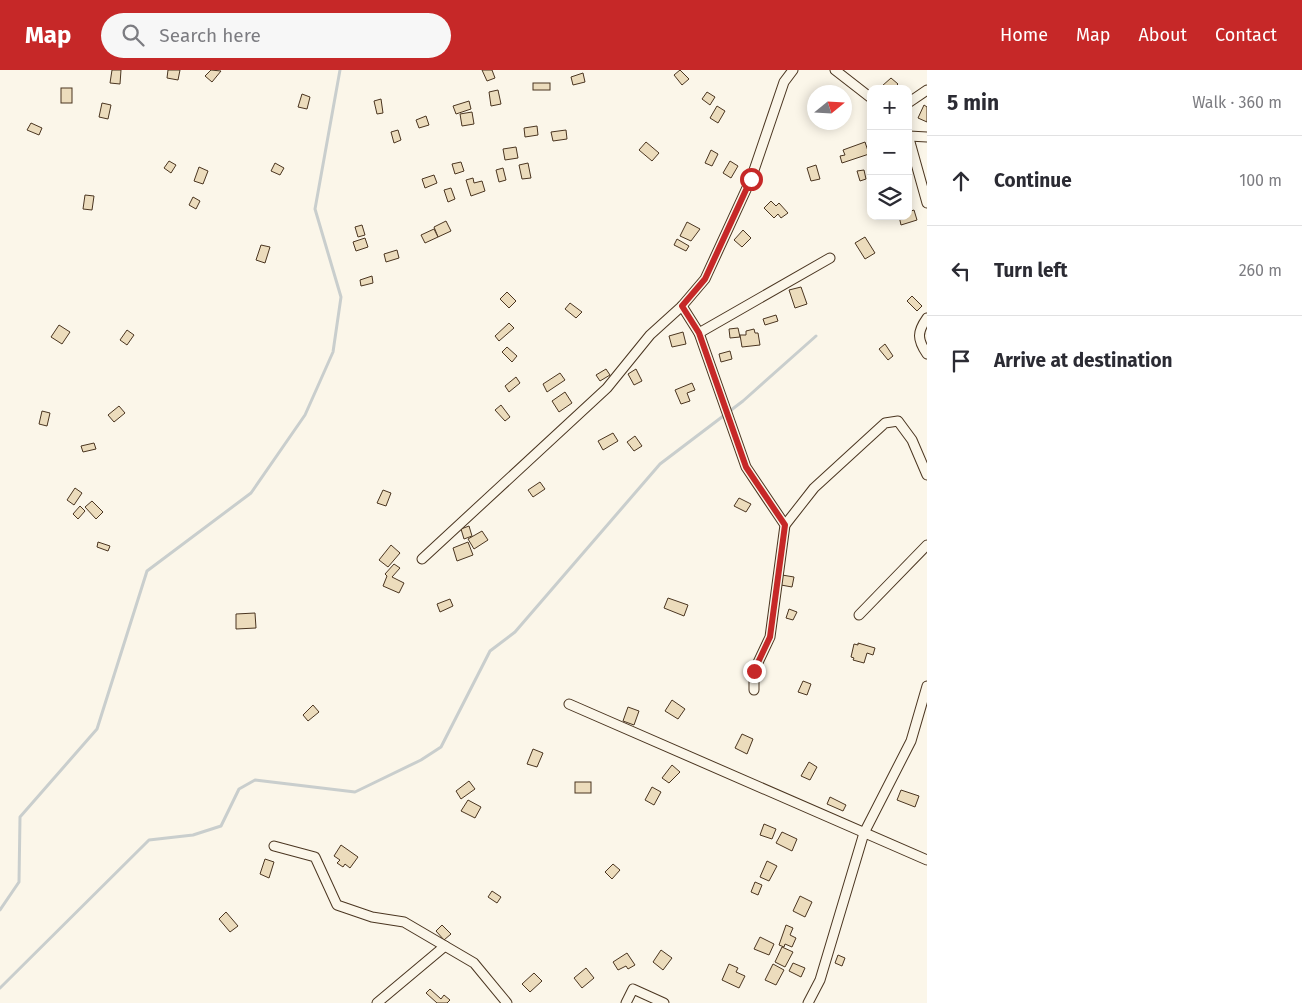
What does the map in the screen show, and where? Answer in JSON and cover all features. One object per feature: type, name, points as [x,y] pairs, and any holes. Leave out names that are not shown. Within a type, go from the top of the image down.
[{"type":"street","points":[[422,559],[607,388],[650,335],[682,306],[705,279],[751,179],[784,82],[793,70]]},
{"type":"street","points":[[835,70],[867,95]]},
{"type":"street","points":[[912,101],[927,90]]},
{"type":"street","points":[[912,135],[927,137]]},
{"type":"street","points":[[912,146],[927,203]]},
{"type":"street","points":[[699,333],[830,258]]},
{"type":"street","points":[[682,306],[699,333],[746,467],[785,525]]},
{"type":"street","points":[[927,318],[918,330],[919,342],[927,354]]},
{"type":"street","points":[[754,690],[754,671],[770,637],[785,525],[814,488],[884,423],[898,421],[912,440],[927,475]]},
{"type":"street","points":[[858,615],[927,545]]},
{"type":"street","points":[[808,1003],[820,980],[864,833],[911,742],[927,688]]},
{"type":"street","points":[[568,704],[927,860]]},
{"type":"street","points":[[274,846],[315,857],[337,905],[372,917],[404,922],[474,963],[506,1003]]},
{"type":"street","points":[[377,1003],[445,946]]},
{"type":"street","points":[[626,1003],[633,989],[664,1003]]},
{"type":"building","points":[[112,70],[121,70],[120,84],[110,83]]},
{"type":"building","points":[[168,70],[180,70],[178,80],[167,78]]},
{"type":"building","points":[[211,70],[221,71],[212,82],[205,76]]},
{"type":"building","points":[[482,70],[492,70],[495,78],[487,81]]},
{"type":"building","points":[[680,70],[689,79],[682,85],[674,75]]},
{"type":"building","points":[[583,73],[585,82],[573,85],[571,77]]},
{"type":"building","points":[[891,78],[898,84],[897,85],[883,85]]},
{"type":"building","points":[[533,83],[550,83],[550,90],[533,90]]},
{"type":"building","points":[[61,88],[72,88],[72,103],[61,103]]},
{"type":"building","points":[[498,90],[501,104],[491,106],[489,92]]},
{"type":"building","points":[[707,92],[715,97],[710,105],[702,99]]},
{"type":"building","points":[[302,94],[310,97],[307,109],[298,107]]},
{"type":"building","points":[[381,99],[383,113],[377,114],[374,101]]},
{"type":"building","points":[[469,101],[471,109],[456,114],[453,106]]},
{"type":"building","points":[[102,103],[111,105],[108,119],[99,117]]},
{"type":"building","points":[[924,105],[927,107],[927,122],[918,118]]},
{"type":"building","points":[[717,106],[725,111],[718,123],[710,118]]},
{"type":"building","points":[[472,112],[474,124],[462,126],[460,114]]},
{"type":"building","points":[[426,116],[429,125],[419,128],[416,120]]},
{"type":"building","points":[[31,123],[42,128],[39,135],[27,130]]},
{"type":"building","points":[[537,126],[538,135],[525,137],[524,128]]},
{"type":"building","points":[[398,130],[401,140],[394,143],[391,132]]},
{"type":"building","points":[[566,130],[567,139],[553,141],[551,132]]},
{"type":"building","points":[[646,142],[659,153],[652,161],[639,150]]},
{"type":"building","points":[[865,142],[867,155],[842,163],[840,156],[845,155],[843,150]]},
{"type":"building","points":[[516,147],[518,158],[505,160],[503,149]]},
{"type":"building","points":[[711,150],[718,154],[712,166],[705,163]]},
{"type":"building","points":[[169,161],[176,165],[171,173],[164,168]]},
{"type":"building","points":[[730,161],[738,166],[731,178],[723,173]]},
{"type":"building","points":[[461,162],[464,171],[455,174],[452,164]]},
{"type":"building","points":[[275,163],[284,168],[280,175],[271,171]]},
{"type":"building","points":[[528,163],[531,178],[522,179],[519,165]]},
{"type":"building","points":[[816,165],[820,179],[811,181],[807,168]]},
{"type":"building","points":[[199,167],[208,171],[203,184],[194,181]]},
{"type":"building","points":[[503,168],[506,180],[499,182],[496,170]]},
{"type":"building","points":[[864,170],[866,179],[860,181],[857,171]]},
{"type":"building","points":[[434,175],[437,183],[425,188],[422,179]]},
{"type":"building","points":[[473,178],[474,183],[482,181],[485,191],[471,196],[466,180]]},
{"type":"building","points":[[451,188],[455,199],[448,202],[444,190]]},
{"type":"building","points":[[85,195],[94,196],[92,210],[83,209]]},
{"type":"building","points":[[193,197],[200,201],[196,209],[189,205]]},
{"type":"building","points":[[771,201],[776,206],[779,203],[788,213],[781,218],[778,214],[774,218],[764,208]]},
{"type":"building","points":[[914,210],[917,220],[901,225],[900,220],[912,220],[912,211]]},
{"type":"building","points":[[446,221],[451,231],[438,237],[434,227]]},
{"type":"building","points":[[687,222],[700,229],[691,241],[680,236]]},
{"type":"building","points":[[362,225],[365,235],[358,237],[355,227]]},
{"type":"building","points":[[434,229],[438,237],[425,243],[421,235]]},
{"type":"building","points":[[743,230],[751,238],[742,247],[734,240]]},
{"type":"building","points":[[865,237],[875,253],[865,259],[855,243]]},
{"type":"building","points":[[365,238],[368,247],[356,251],[353,242]]},
{"type":"building","points":[[677,239],[689,246],[686,251],[674,245]]},
{"type":"building","points":[[261,245],[270,247],[265,263],[256,260]]},
{"type":"building","points":[[397,250],[399,258],[386,262],[384,254]]},
{"type":"building","points":[[372,276],[373,283],[361,286],[360,280]]},
{"type":"building","points":[[801,287],[807,304],[795,308],[789,290]]},
{"type":"building","points":[[507,292],[516,301],[509,308],[500,299]]},
{"type":"building","points":[[912,296],[922,306],[917,311],[907,301]]},
{"type":"building","points":[[570,303],[582,312],[576,318],[565,309]]},
{"type":"building","points":[[776,315],[778,321],[765,325],[763,319]]},
{"type":"building","points":[[509,323],[514,328],[499,341],[495,336]]},
{"type":"building","points":[[59,325],[70,332],[62,344],[51,337]]},
{"type":"building","points":[[738,328],[740,337],[730,338],[729,329]]},
{"type":"building","points":[[754,329],[755,333],[758,333],[760,345],[742,347],[740,335],[746,335],[746,331]]},
{"type":"building","points":[[127,330],[134,335],[127,345],[120,340]]},
{"type":"building","points":[[683,332],[686,344],[672,347],[669,336]]},
{"type":"building","points":[[885,344],[893,356],[888,360],[879,349]]},
{"type":"building","points":[[507,347],[517,356],[512,362],[502,352]]},
{"type":"building","points":[[730,351],[732,359],[721,362],[719,354]]},
{"type":"building","points":[[606,369],[610,375],[600,381],[596,375]]},
{"type":"building","points":[[636,369],[642,381],[634,385],[628,374]]},
{"type":"building","points":[[560,373],[565,380],[547,392],[543,384]]},
{"type":"building","points":[[516,377],[520,383],[509,392],[505,386]]},
{"type":"building","points":[[692,383],[695,390],[687,393],[690,401],[681,404],[675,390]]},
{"type":"building","points":[[565,392],[572,403],[559,412],[552,401]]},
{"type":"building","points":[[501,405],[510,417],[505,421],[495,410]]},
{"type":"building","points":[[119,406],[125,413],[114,422],[108,415]]},
{"type":"building","points":[[42,411],[50,413],[47,426],[39,424]]},
{"type":"building","points":[[613,433],[618,441],[603,450],[598,441]]},
{"type":"building","points":[[635,436],[642,446],[634,451],[627,442]]},
{"type":"building","points":[[94,443],[96,449],[83,452],[81,446]]},
{"type":"building","points":[[540,482],[545,489],[533,497],[528,490]]},
{"type":"building","points":[[75,488],[82,493],[74,505],[67,500]]},
{"type":"building","points":[[383,490],[391,493],[386,506],[377,503]]},
{"type":"building","points":[[739,498],[751,504],[746,512],[734,506]]},
{"type":"building","points":[[92,501],[103,512],[96,519],[85,507]]},
{"type":"building","points":[[80,506],[85,511],[78,519],[73,514]]},
{"type":"building","points":[[469,526],[472,536],[464,539],[461,529]]},
{"type":"building","points":[[482,531],[488,540],[474,549],[468,539]]},
{"type":"building","points":[[98,542],[110,546],[108,551],[97,547]]},
{"type":"building","points":[[468,542],[473,555],[457,561],[453,548]]},
{"type":"building","points":[[391,545],[400,553],[388,567],[379,560]]},
{"type":"building","points":[[394,564],[400,568],[392,577],[404,583],[399,593],[383,586],[387,576],[385,574]]},
{"type":"building","points":[[782,575],[794,577],[792,587],[781,585]]},
{"type":"building","points":[[668,598],[688,605],[684,616],[664,608]]},
{"type":"building","points":[[450,599],[453,606],[440,612],[437,604]]},
{"type":"building","points":[[789,609],[797,612],[793,620],[786,618]]},
{"type":"building","points":[[255,613],[256,628],[236,629],[236,614]]},
{"type":"building","points":[[858,643],[875,648],[873,655],[867,653],[864,663],[853,660],[854,658],[851,657],[854,644],[858,645]]},
{"type":"building","points":[[803,681],[811,684],[807,695],[798,692]]},
{"type":"building","points":[[672,700],[685,709],[678,719],[665,711]]},
{"type":"building","points":[[313,705],[319,712],[308,721],[303,715]]},
{"type":"building","points":[[628,707],[639,711],[634,725],[623,721]]},
{"type":"building","points":[[742,734],[753,739],[747,754],[735,748]]},
{"type":"building","points":[[533,749],[543,753],[537,767],[527,764]]},
{"type":"building","points":[[809,762],[817,767],[810,780],[801,776]]},
{"type":"building","points":[[672,765],[680,772],[669,783],[662,778]]},
{"type":"building","points":[[469,781],[475,789],[461,799],[456,791]]},
{"type":"building","points":[[575,782],[591,782],[591,793],[575,793]]},
{"type":"building","points":[[652,787],[661,792],[654,805],[645,800]]},
{"type":"building","points":[[901,790],[919,796],[915,807],[897,800]]},
{"type":"building","points":[[830,797],[846,805],[843,811],[827,804]]},
{"type":"building","points":[[468,800],[481,807],[475,818],[461,811]]},
{"type":"building","points":[[764,824],[776,829],[772,839],[760,835]]},
{"type":"building","points":[[782,832],[797,839],[792,851],[776,843]]},
{"type":"building","points":[[341,845],[358,857],[350,868],[345,864],[343,867],[337,863],[340,860],[334,856]]},
{"type":"building","points":[[265,859],[274,862],[269,878],[260,874]]},
{"type":"building","points":[[767,861],[777,866],[769,881],[760,877]]},
{"type":"building","points":[[613,864],[620,870],[612,879],[605,872]]},
{"type":"building","points":[[755,882],[762,885],[758,895],[751,892]]},
{"type":"building","points":[[492,891],[501,897],[497,903],[488,897]]},
{"type":"building","points":[[800,896],[812,902],[805,917],[793,911]]},
{"type":"building","points":[[226,912],[238,926],[230,932],[219,919]]},
{"type":"building","points":[[442,925],[451,934],[444,940],[436,931]]},
{"type":"building","points":[[786,925],[793,928],[790,935],[796,938],[792,947],[785,944],[784,947],[779,945]]},
{"type":"building","points":[[760,937],[774,944],[769,955],[754,949]]},
{"type":"building","points":[[782,947],[793,952],[785,967],[775,962]]},
{"type":"building","points":[[661,950],[672,958],[663,970],[653,962]]},
{"type":"building","points":[[627,953],[635,965],[628,969],[626,966],[618,970],[613,962]]},
{"type":"building","points":[[838,955],[845,958],[842,966],[835,963]]},
{"type":"building","points":[[793,963],[805,968],[801,977],[789,971]]},
{"type":"building","points":[[729,964],[738,968],[736,972],[745,976],[739,988],[722,980]]},
{"type":"building","points":[[773,964],[784,970],[776,985],[765,980]]},
{"type":"building","points":[[586,968],[594,978],[582,988],[574,978]]},
{"type":"building","points":[[534,973],[542,981],[530,992],[522,984]]},
{"type":"building","points":[[430,989],[441,999],[444,995],[450,1000],[447,1003],[437,1003],[426,993]]},
{"type":"waterway","points":[[0,910],[19,882],[20,817],[97,729],[147,571],[251,493],[305,415],[333,352],[341,297],[315,209],[340,70]]},
{"type":"waterway","points":[[0,988],[149,840],[193,835],[221,826],[239,789],[255,780],[355,792],[421,760],[441,747],[490,651],[515,632],[660,464],[743,401],[816,336]]},
{"type":"route","points":[[751,179],[705,279],[682,306],[699,333],[746,467],[785,525],[770,637],[754,671]]}]
